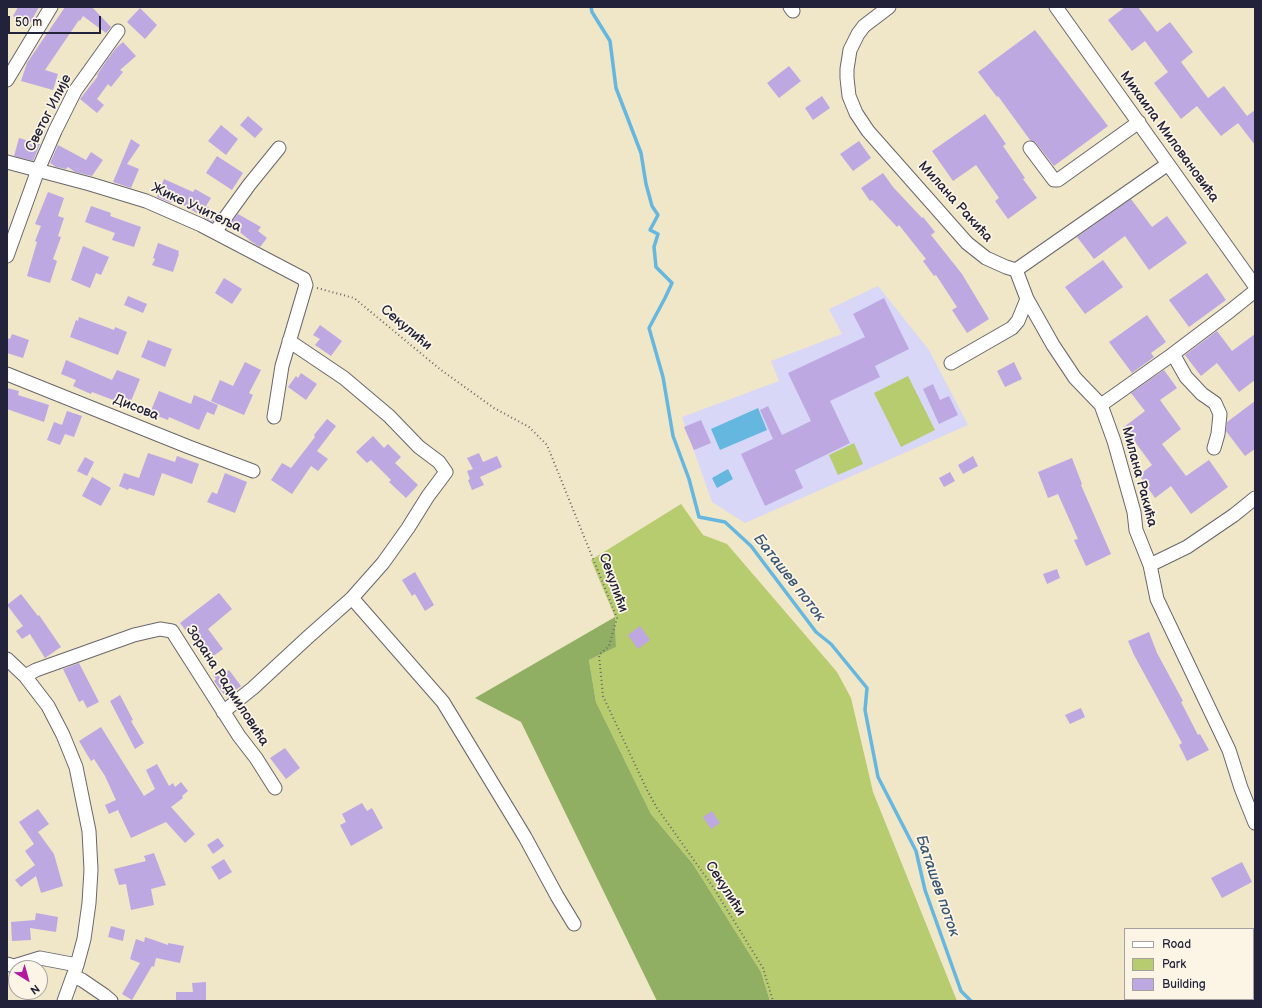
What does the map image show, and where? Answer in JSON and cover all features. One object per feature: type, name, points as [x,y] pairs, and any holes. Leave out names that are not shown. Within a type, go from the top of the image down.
[{"type":"street","points":[[7,80],[51,7]]},
{"type":"street","name":"Милана Ракића","points":[[889,7],[864,26],[850,50],[847,78],[849,96],[856,114],[868,131],[967,243],[986,258],[1000,265],[1016,270],[1027,299],[1053,345],[1075,378],[1101,405],[1120,462],[1134,512],[1136,530],[1150,565],[1157,599],[1229,750],[1241,788],[1255,823]]},
{"type":"street","name":"Михаила Миловановића","points":[[1056,7],[1255,286]]},
{"type":"street","name":"Светог Илије","points":[[38,170],[75,91],[118,31]]},
{"type":"street","points":[[1030,148],[1054,180],[1058,180],[1139,122]]},
{"type":"street","points":[[216,232],[249,185],[279,148]]},
{"type":"street","name":"Жике Учитеља","points":[[7,162],[90,184],[146,201],[201,224],[304,279],[306,285]]},
{"type":"street","points":[[1016,270],[1168,164]]},
{"type":"street","points":[[7,256],[38,170]]},
{"type":"street","points":[[274,416],[282,366],[306,285]]},
{"type":"street","points":[[1101,405],[1173,354],[1255,291]]},
{"type":"street","points":[[951,363],[1012,328],[1018,321],[1027,299]]},
{"type":"street","points":[[224,712],[253,688],[306,638],[352,598],[384,563],[428,496],[446,472],[438,462],[419,447],[389,416],[349,383],[289,341]]},
{"type":"street","points":[[1173,354],[1186,377],[1202,394],[1215,403],[1220,414],[1218,434],[1214,448]]},
{"type":"street","name":"Дисова","points":[[7,374],[189,447],[254,471]]},
{"type":"street","points":[[1150,565],[1186,547],[1234,515],[1255,498]]},
{"type":"street","points":[[352,598],[443,702],[525,837],[574,924]]},
{"type":"street","name":"Зорана Радмиловића","points":[[25,676],[36,670],[134,635],[160,629],[172,631],[239,736],[256,758],[275,788]]},
{"type":"street","points":[[7,659],[25,676],[48,706],[63,735],[76,767],[89,831],[91,870],[89,903],[84,939],[64,1001]]},
{"type":"street","points":[[7,964],[14,966],[40,958],[75,970],[82,980],[111,1001]]},
{"type":"path","name":"Секулићи","points":[[306,285],[354,298],[441,370],[494,408],[529,427],[547,445],[617,618],[609,646],[599,655],[603,696],[647,790],[713,887],[763,968],[773,1001]]},
{"type":"shaded area","points":[[878,286],[929,350],[968,425],[745,523],[712,502],[682,417],[779,381],[771,361],[842,334],[829,309]]},
{"type":"green space","points":[[908,376],[935,430],[901,447],[874,393]]},
{"type":"green space","points":[[854,443],[863,464],[838,475],[829,455]]},
{"type":"green space","points":[[681,504],[703,535],[727,544],[837,672],[851,698],[873,792],[957,1001],[770,1001],[761,972],[693,864],[651,814],[596,702],[589,660],[616,647],[615,617],[591,560]]},
{"type":"green space","points":[[615,617],[616,647],[589,660],[596,702],[651,814],[693,864],[761,972],[770,1001],[657,1001],[521,722],[475,698]]},
{"type":"water","points":[[758,408],[767,430],[720,450],[711,429]]},
{"type":"water","points":[[728,469],[733,479],[717,488],[712,478]]},
{"type":"building","points":[[18,7],[39,7],[29,25],[13,16]]},
{"type":"building","points":[[65,7],[92,7],[111,27],[106,33],[83,16],[80,21],[79,20],[45,70],[58,74],[53,90],[21,81],[27,63]]},
{"type":"building","points":[[1125,7],[1138,7],[1157,32],[1170,22],[1193,52],[1181,62],[1208,98],[1224,86],[1247,116],[1255,110],[1255,145],[1238,123],[1221,136],[1197,106],[1181,119],[1154,83],[1168,72],[1145,41],[1132,51],[1108,20]]},
{"type":"building","points":[[140,8],[157,25],[145,39],[127,22]]},
{"type":"building","points":[[1035,30],[1108,126],[1054,166],[1036,143],[1030,140],[998,96],[997,97],[978,72]]},
{"type":"building","points":[[123,42],[136,56],[120,70],[123,72],[111,87],[108,84],[97,99],[104,105],[97,113],[80,99],[98,76],[97,75],[116,48]]},
{"type":"building","points":[[789,66],[801,81],[779,98],[767,83]]},
{"type":"building","points":[[822,96],[830,108],[813,120],[805,108]]},
{"type":"building","points":[[985,114],[1006,144],[1003,146],[1025,178],[1023,179],[1037,198],[1008,219],[995,201],[999,198],[976,165],[953,181],[932,151]]},
{"type":"building","points":[[248,116],[263,129],[255,138],[240,125]]},
{"type":"building","points":[[221,125],[238,139],[226,155],[208,141]]},
{"type":"building","points":[[19,138],[40,144],[33,161],[14,156]]},
{"type":"building","points":[[131,139],[140,145],[127,164],[139,169],[131,188],[113,182]]},
{"type":"building","points":[[859,141],[871,158],[853,171],[840,154]]},
{"type":"building","points":[[58,145],[86,160],[91,152],[103,160],[92,176],[75,172],[68,167],[66,169],[56,167],[50,163]]},
{"type":"building","points":[[217,156],[243,173],[232,190],[206,173]]},
{"type":"building","points":[[883,173],[893,187],[922,218],[923,217],[935,232],[931,235],[962,274],[989,319],[967,333],[952,310],[957,307],[936,275],[934,276],[923,261],[926,259],[899,225],[897,227],[872,200],[870,201],[861,188]]},
{"type":"building","points":[[164,179],[193,192],[195,189],[211,198],[206,206],[217,213],[212,222],[173,199],[171,203],[157,197]]},
{"type":"building","points":[[48,192],[64,198],[58,216],[64,218],[58,236],[61,237],[53,259],[57,261],[50,283],[27,276],[37,242],[35,241],[41,226],[35,224]]},
{"type":"building","points":[[1131,199],[1152,227],[1167,216],[1187,243],[1149,270],[1125,236],[1094,259],[1077,237]]},
{"type":"building","points":[[91,206],[111,213],[110,216],[141,227],[134,247],[112,240],[115,233],[85,222]]},
{"type":"building","points":[[238,214],[261,227],[258,231],[267,238],[260,247],[230,224]]},
{"type":"building","points":[[158,243],[179,251],[173,272],[152,265],[155,259],[153,258]]},
{"type":"building","points":[[83,246],[109,257],[101,275],[96,273],[90,288],[71,280]]},
{"type":"building","points":[[1103,260],[1123,287],[1085,314],[1065,287]]},
{"type":"building","points":[[1207,273],[1226,300],[1189,327],[1169,300]]},
{"type":"building","points":[[224,278],[242,289],[232,304],[215,293]]},
{"type":"building","points":[[128,296],[147,304],[143,313],[124,305]]},
{"type":"building","points":[[884,298],[909,349],[875,366],[880,377],[830,401],[850,443],[795,470],[803,488],[765,506],[741,454],[773,439],[760,410],[768,406],[782,435],[811,421],[788,373],[865,337],[853,314]]},
{"type":"building","points":[[1147,315],[1166,342],[1151,353],[1154,357],[1132,373],[1109,342]]},
{"type":"building","points":[[79,317],[114,330],[115,327],[127,332],[118,355],[70,337],[76,320],[78,321]]},
{"type":"building","points":[[320,325],[342,341],[331,356],[315,345],[320,339],[313,335]]},
{"type":"building","points":[[1217,331],[1232,351],[1255,334],[1255,380],[1239,392],[1217,363],[1201,376],[1185,355]]},
{"type":"building","points":[[12,334],[29,340],[23,358],[7,353],[7,338],[10,339]]},
{"type":"building","points":[[148,340],[172,349],[165,367],[141,357]]},
{"type":"building","points":[[66,360],[112,380],[117,370],[140,379],[129,406],[92,392],[91,394],[73,386],[76,380],[61,374]]},
{"type":"building","points":[[245,362],[261,370],[249,393],[253,395],[244,415],[211,401],[220,380],[233,386]]},
{"type":"building","points":[[1014,362],[1022,379],[1005,387],[997,371]]},
{"type":"building","points":[[1164,370],[1177,388],[1160,400],[1181,429],[1162,444],[1186,476],[1209,460],[1228,487],[1191,514],[1171,486],[1155,498],[1139,475],[1152,465],[1124,427],[1145,411],[1131,393]]},
{"type":"building","points":[[301,373],[317,384],[306,400],[288,387],[296,376],[298,378]]},
{"type":"building","points":[[933,384],[940,400],[949,396],[958,415],[939,424],[923,389]]},
{"type":"building","points":[[7,388],[19,391],[18,395],[49,405],[44,422],[7,409]]},
{"type":"building","points":[[159,391],[191,404],[194,395],[218,405],[214,415],[207,412],[199,430],[169,417],[168,420],[150,413]]},
{"type":"building","points":[[1255,401],[1255,449],[1245,456],[1226,431],[1227,422]]},
{"type":"building","points":[[67,411],[82,416],[74,437],[65,434],[60,445],[47,440],[54,422],[62,425]]},
{"type":"building","points":[[327,419],[336,426],[317,451],[328,459],[318,471],[311,466],[292,494],[271,480],[282,463],[291,468]]},
{"type":"building","points":[[701,420],[711,443],[694,450],[684,427]]},
{"type":"building","points":[[373,436],[384,448],[388,444],[401,457],[395,463],[418,485],[406,498],[389,482],[391,480],[371,460],[367,463],[356,452]]},
{"type":"building","points":[[148,453],[175,462],[177,456],[199,464],[192,484],[162,473],[154,496],[129,488],[128,490],[119,486],[124,473],[139,478]]},
{"type":"building","points":[[479,453],[483,462],[497,456],[502,467],[480,477],[484,485],[472,490],[468,480],[470,479],[467,471],[473,469],[467,458]]},
{"type":"building","points":[[973,456],[978,466],[963,474],[958,465]]},
{"type":"building","points":[[85,457],[94,462],[87,476],[77,471]]},
{"type":"building","points":[[1072,458],[1082,484],[1081,485],[1111,554],[1086,566],[1074,540],[1078,539],[1058,494],[1048,498],[1038,472]]},
{"type":"building","points":[[950,472],[955,481],[944,487],[939,478]]},
{"type":"building","points":[[225,473],[247,482],[235,513],[207,502],[212,492],[217,494]]},
{"type":"building","points":[[92,477],[111,488],[101,506],[82,496]]},
{"type":"building","points":[[1057,569],[1060,578],[1047,584],[1043,574]]},
{"type":"building","points":[[415,572],[434,605],[425,611],[415,594],[412,596],[402,580]]},
{"type":"building","points":[[219,593],[232,609],[208,629],[223,649],[208,660],[180,623]]},
{"type":"building","points":[[21,594],[38,616],[39,615],[61,647],[45,658],[30,634],[22,639],[16,631],[23,626],[7,605]]},
{"type":"building","points":[[640,626],[650,640],[638,649],[628,635]]},
{"type":"building","points":[[1149,632],[1157,653],[1183,701],[1181,702],[1198,735],[1200,734],[1209,750],[1187,761],[1179,745],[1182,743],[1134,655],[1128,641]]},
{"type":"building","points":[[79,663],[99,702],[87,708],[83,700],[79,702],[63,669]]},
{"type":"building","points":[[223,668],[226,672],[229,670],[241,686],[226,697],[214,681],[216,679],[213,675]]},
{"type":"building","points":[[120,695],[133,720],[131,721],[144,743],[135,749],[110,701]]},
{"type":"building","points":[[1081,708],[1085,717],[1070,724],[1065,715]]},
{"type":"building","points":[[101,727],[144,796],[155,789],[146,770],[157,764],[169,786],[173,783],[175,787],[181,782],[188,791],[182,796],[183,798],[171,807],[195,834],[185,843],[166,822],[131,838],[118,810],[109,814],[105,805],[116,800],[105,776],[94,759],[91,761],[79,741]]},
{"type":"building","points":[[285,748],[300,768],[286,779],[270,758]]},
{"type":"building","points":[[362,803],[367,811],[372,808],[383,828],[351,846],[340,825],[346,822],[342,814]]},
{"type":"building","points":[[38,809],[49,824],[38,832],[54,854],[63,886],[41,893],[36,876],[21,887],[15,880],[35,865],[25,851],[34,844],[19,822]]},
{"type":"building","points":[[712,811],[720,823],[711,829],[703,817]]},
{"type":"building","points":[[218,838],[224,846],[213,854],[207,845]]},
{"type":"building","points":[[154,853],[166,885],[151,889],[154,905],[131,910],[126,884],[119,885],[114,869],[146,861],[144,856]]},
{"type":"building","points":[[224,859],[232,872],[219,880],[211,867]]},
{"type":"building","points":[[1242,862],[1252,882],[1222,898],[1211,878]]},
{"type":"building","points":[[36,913],[58,917],[56,932],[30,928],[31,940],[12,941],[11,922],[35,920]]},
{"type":"building","points":[[111,926],[125,930],[123,941],[108,937]]},
{"type":"building","points":[[145,937],[168,945],[168,943],[184,946],[180,963],[156,958],[154,967],[152,966],[132,1000],[122,994],[140,963],[130,959],[136,939],[144,942]]},
{"type":"building","points":[[206,982],[206,1001],[176,1001],[176,992],[193,992],[192,983]]},
{"type":"waterway","name":"Баташев поток","points":[[591,7],[592,12],[610,41],[616,88],[641,153],[646,184],[652,206],[658,215],[650,230],[658,234],[654,247],[656,267],[672,283],[649,328],[663,377],[673,436],[689,479],[699,517],[725,522],[751,546],[816,632],[831,644],[867,688],[865,710],[878,777],[916,851],[925,890],[961,991],[971,1001]]}]
